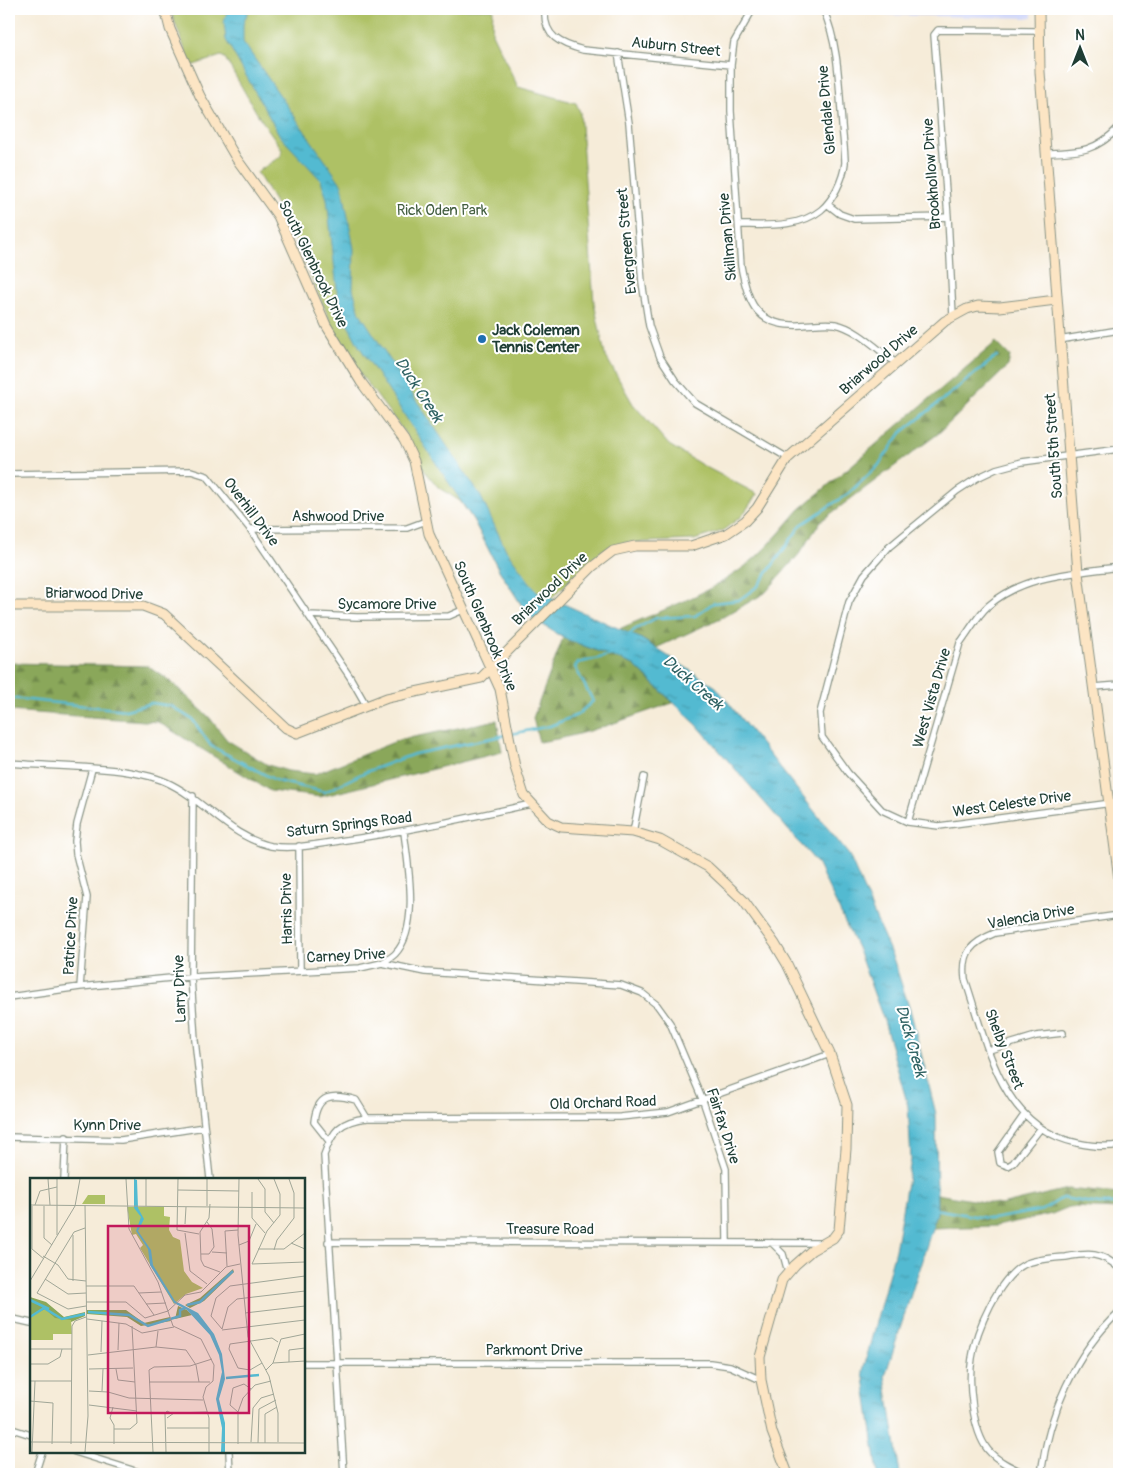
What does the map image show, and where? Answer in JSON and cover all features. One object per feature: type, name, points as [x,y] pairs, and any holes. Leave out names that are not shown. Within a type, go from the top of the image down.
[{"type":"street","name":"South Glenbrook Drive","points":[[165,9],[170,29],[200,96],[236,158],[278,216],[326,325],[361,382],[404,440],[414,461],[429,534],[492,668],[500,690],[520,783],[531,804],[548,821],[561,827],[633,832],[660,840],[708,867],[744,900],[775,944],[787,964],[830,1054],[847,1105],[846,1149],[839,1230],[833,1238],[812,1250],[782,1280],[770,1316],[760,1357],[761,1380],[772,1432],[788,1474]]},
{"type":"street","points":[[545,9],[550,33],[561,44],[583,50],[618,53]]},
{"type":"street","name":"Skillman Drive","points":[[753,9],[734,42],[731,65],[731,111],[740,225],[741,266],[746,291],[755,310],[769,320],[785,324],[835,324],[860,336],[896,363]]},
{"type":"street","name":"Glendale Drive","points":[[740,225],[780,224],[806,219],[827,204],[838,188],[845,164],[839,89],[830,24],[824,9]]},
{"type":"street","name":"South 5th Street","points":[[1039,9],[1038,31],[1056,300],[1078,573],[1094,687],[1115,803],[1119,879]]},
{"type":"street","name":"Brookhollow Drive","points":[[953,316],[948,217],[934,35],[938,30],[1038,31]]},
{"type":"street","name":"Auburn Street","points":[[618,53],[731,65]]},
{"type":"street","name":"Evergreen Street","points":[[618,53],[629,123],[642,282],[649,326],[660,357],[675,380],[696,403],[788,458]]},
{"type":"street","points":[[1047,152],[1078,152],[1094,148],[1109,138],[1119,127]]},
{"type":"street","points":[[827,204],[840,214],[854,219],[948,217]]},
{"type":"street","name":"Briarwood Drive","points":[[9,606],[143,606],[164,614],[286,728],[297,733],[366,705],[422,689],[480,678],[492,668],[501,655],[592,567],[613,551],[635,546],[692,546],[726,534],[745,521],[757,508],[788,458],[896,363],[953,316],[978,306],[1000,306],[1056,300]]},
{"type":"street","points":[[1059,340],[1119,330]]},
{"type":"street","name":"West Celeste Drive","points":[[1115,803],[940,826],[908,822],[882,810],[848,773],[822,738],[820,713],[849,602],[864,575],[876,559],[926,516],[977,478],[1022,462],[1119,449]]},
{"type":"street","name":"Overhill Drive","points":[[9,474],[191,472],[207,476],[250,529],[350,677],[366,705]]},
{"type":"street","name":"Ashwood Drive","points":[[250,529],[407,528],[426,521]]},
{"type":"street","name":"West Vista Drive","points":[[908,822],[960,643],[988,606],[1028,582],[1119,567]]},
{"type":"street","name":"Sycamore Drive","points":[[308,615],[357,617],[449,616],[465,609]]},
{"type":"street","points":[[1094,687],[1119,685]]},
{"type":"street","name":"Saturn Springs Road","points":[[9,763],[145,775],[165,781],[193,796],[235,831],[249,840],[273,846],[299,846],[404,832],[531,804]]},
{"type":"street","name":"Patrice Drive","points":[[80,987],[87,897],[76,854],[75,841],[77,824],[92,769]]},
{"type":"street","points":[[633,832],[644,777]]},
{"type":"street","name":"Larry Drive","points":[[193,796],[191,977],[210,1178]]},
{"type":"street","points":[[382,963],[394,955],[407,929],[410,885],[404,832]]},
{"type":"street","name":"Harris Drive","points":[[299,846],[300,970]]},
{"type":"street","name":"Valencia Drive","points":[[964,967],[966,953],[978,940],[995,933],[1119,915]]},
{"type":"street","name":"Carney Drive","points":[[9,997],[80,987],[191,977],[360,968],[382,963],[425,972],[621,985],[642,993],[657,1005],[670,1023]]},
{"type":"street","name":"Shelby Street","points":[[964,967],[965,979],[990,1050],[1003,1086],[1012,1102],[1040,1128],[1062,1140],[1089,1146],[1119,1145]]},
{"type":"street","name":"Fairfax Drive","points":[[670,1023],[703,1101],[726,1169],[727,1242]]},
{"type":"street","points":[[990,1050],[1036,1036],[1063,1033]]},
{"type":"street","name":"Old Orchard Road","points":[[329,1141],[338,1127],[351,1120],[367,1118],[620,1117],[655,1115],[703,1101],[830,1054]]},
{"type":"street","points":[[344,1474],[324,1155],[329,1141],[314,1122],[315,1110],[321,1100],[332,1096],[356,1100],[367,1118]]},
{"type":"street","points":[[1024,1115],[998,1152],[1000,1163],[1008,1166],[1013,1163],[1040,1128]]},
{"type":"street","name":"Kynn Drive","points":[[9,1137],[66,1137],[121,1140],[204,1127]]},
{"type":"street","points":[[64,1178],[66,1137]]},
{"type":"street","name":"Treasure Road","points":[[328,1242],[727,1242],[824,1244]]},
{"type":"street","points":[[772,1243],[783,1254],[788,1272]]},
{"type":"street","points":[[1026,1474],[1009,1466],[988,1451],[976,1422],[971,1398],[972,1358],[998,1288],[1026,1264],[1063,1257],[1087,1254],[1104,1256],[1119,1268]]},
{"type":"street","points":[[1041,1474],[1045,1442],[1060,1400],[1084,1355],[1108,1322],[1119,1312]]},
{"type":"street","points":[[9,1318],[30,1323]]},
{"type":"street","name":"Parkmont Drive","points":[[305,1363],[710,1363],[730,1366],[761,1380]]},
{"type":"street","points":[[9,1428],[30,1435]]},
{"type":"street","points":[[35,1474],[42,1453]]},
{"type":"street","points":[[78,1453],[145,1474]]},
{"type":"street","points":[[229,1453],[229,1474]]},
{"type":"street","points":[[471,1474],[487,1474]]},
{"type":"shaded area","points":[[876,9],[1032,9],[1032,18],[877,15]]},
{"type":"green space","name":"Rick Oden Park","points":[[170,9],[493,9],[492,33],[518,87],[576,103],[580,112],[594,303],[605,355],[633,404],[669,445],[757,494],[742,516],[722,531],[694,540],[624,543],[603,550],[531,617],[528,615],[499,570],[474,521],[460,501],[439,488],[424,470],[418,454],[402,429],[361,375],[333,328],[292,232],[257,172],[281,156],[282,149],[258,115],[225,58],[221,56],[191,66]]},
{"type":"green space","points":[[996,342],[1010,356],[1008,366],[939,433],[821,521],[800,553],[765,593],[723,617],[656,648],[640,638],[619,629],[695,596],[746,566],[770,543],[799,510]]},
{"type":"green space","points":[[563,638],[634,665],[673,703],[590,731],[539,742],[533,718]]},
{"type":"green space","points":[[9,663],[148,666],[170,681],[209,717],[227,740],[268,765],[288,771],[315,774],[399,740],[497,720],[502,752],[320,797],[270,791],[158,722],[9,711]]},
{"type":"green space","points":[[1067,1189],[1119,1194],[1119,1209],[1069,1207],[1052,1214],[996,1226],[932,1228],[937,1213],[937,1194],[1001,1205]]},
{"type":"water","name":"Duck Creek","points":[[228,9],[249,9],[243,24],[243,42],[342,185],[354,249],[353,289],[360,313],[480,495],[506,550],[537,592],[640,638],[716,687],[849,855],[894,961],[911,1013],[936,1114],[937,1213],[885,1376],[900,1474],[878,1474],[863,1371],[895,1250],[911,1160],[908,1106],[884,1021],[858,950],[817,863],[697,725],[634,665],[563,638],[528,615],[499,570],[474,521],[359,346],[339,308],[327,199],[321,180],[280,136],[226,40],[224,21]]},
{"type":"waterway","points":[[629,635],[634,630],[656,618],[695,616],[713,603],[739,600],[758,586],[801,525],[849,493],[878,466],[901,433],[997,356]]},
{"type":"waterway","points":[[9,698],[126,710],[152,703],[171,706],[193,720],[211,746],[277,781],[325,792],[363,773],[414,754],[550,726],[577,715],[593,701],[575,667],[578,663],[611,655]]},
{"type":"waterway","points":[[934,1209],[992,1219],[1043,1210],[1062,1198],[1099,1204],[1119,1204]]},
{"type":"place","name":"Jack Coleman Tennis Center","points":[[482,339]]}]
